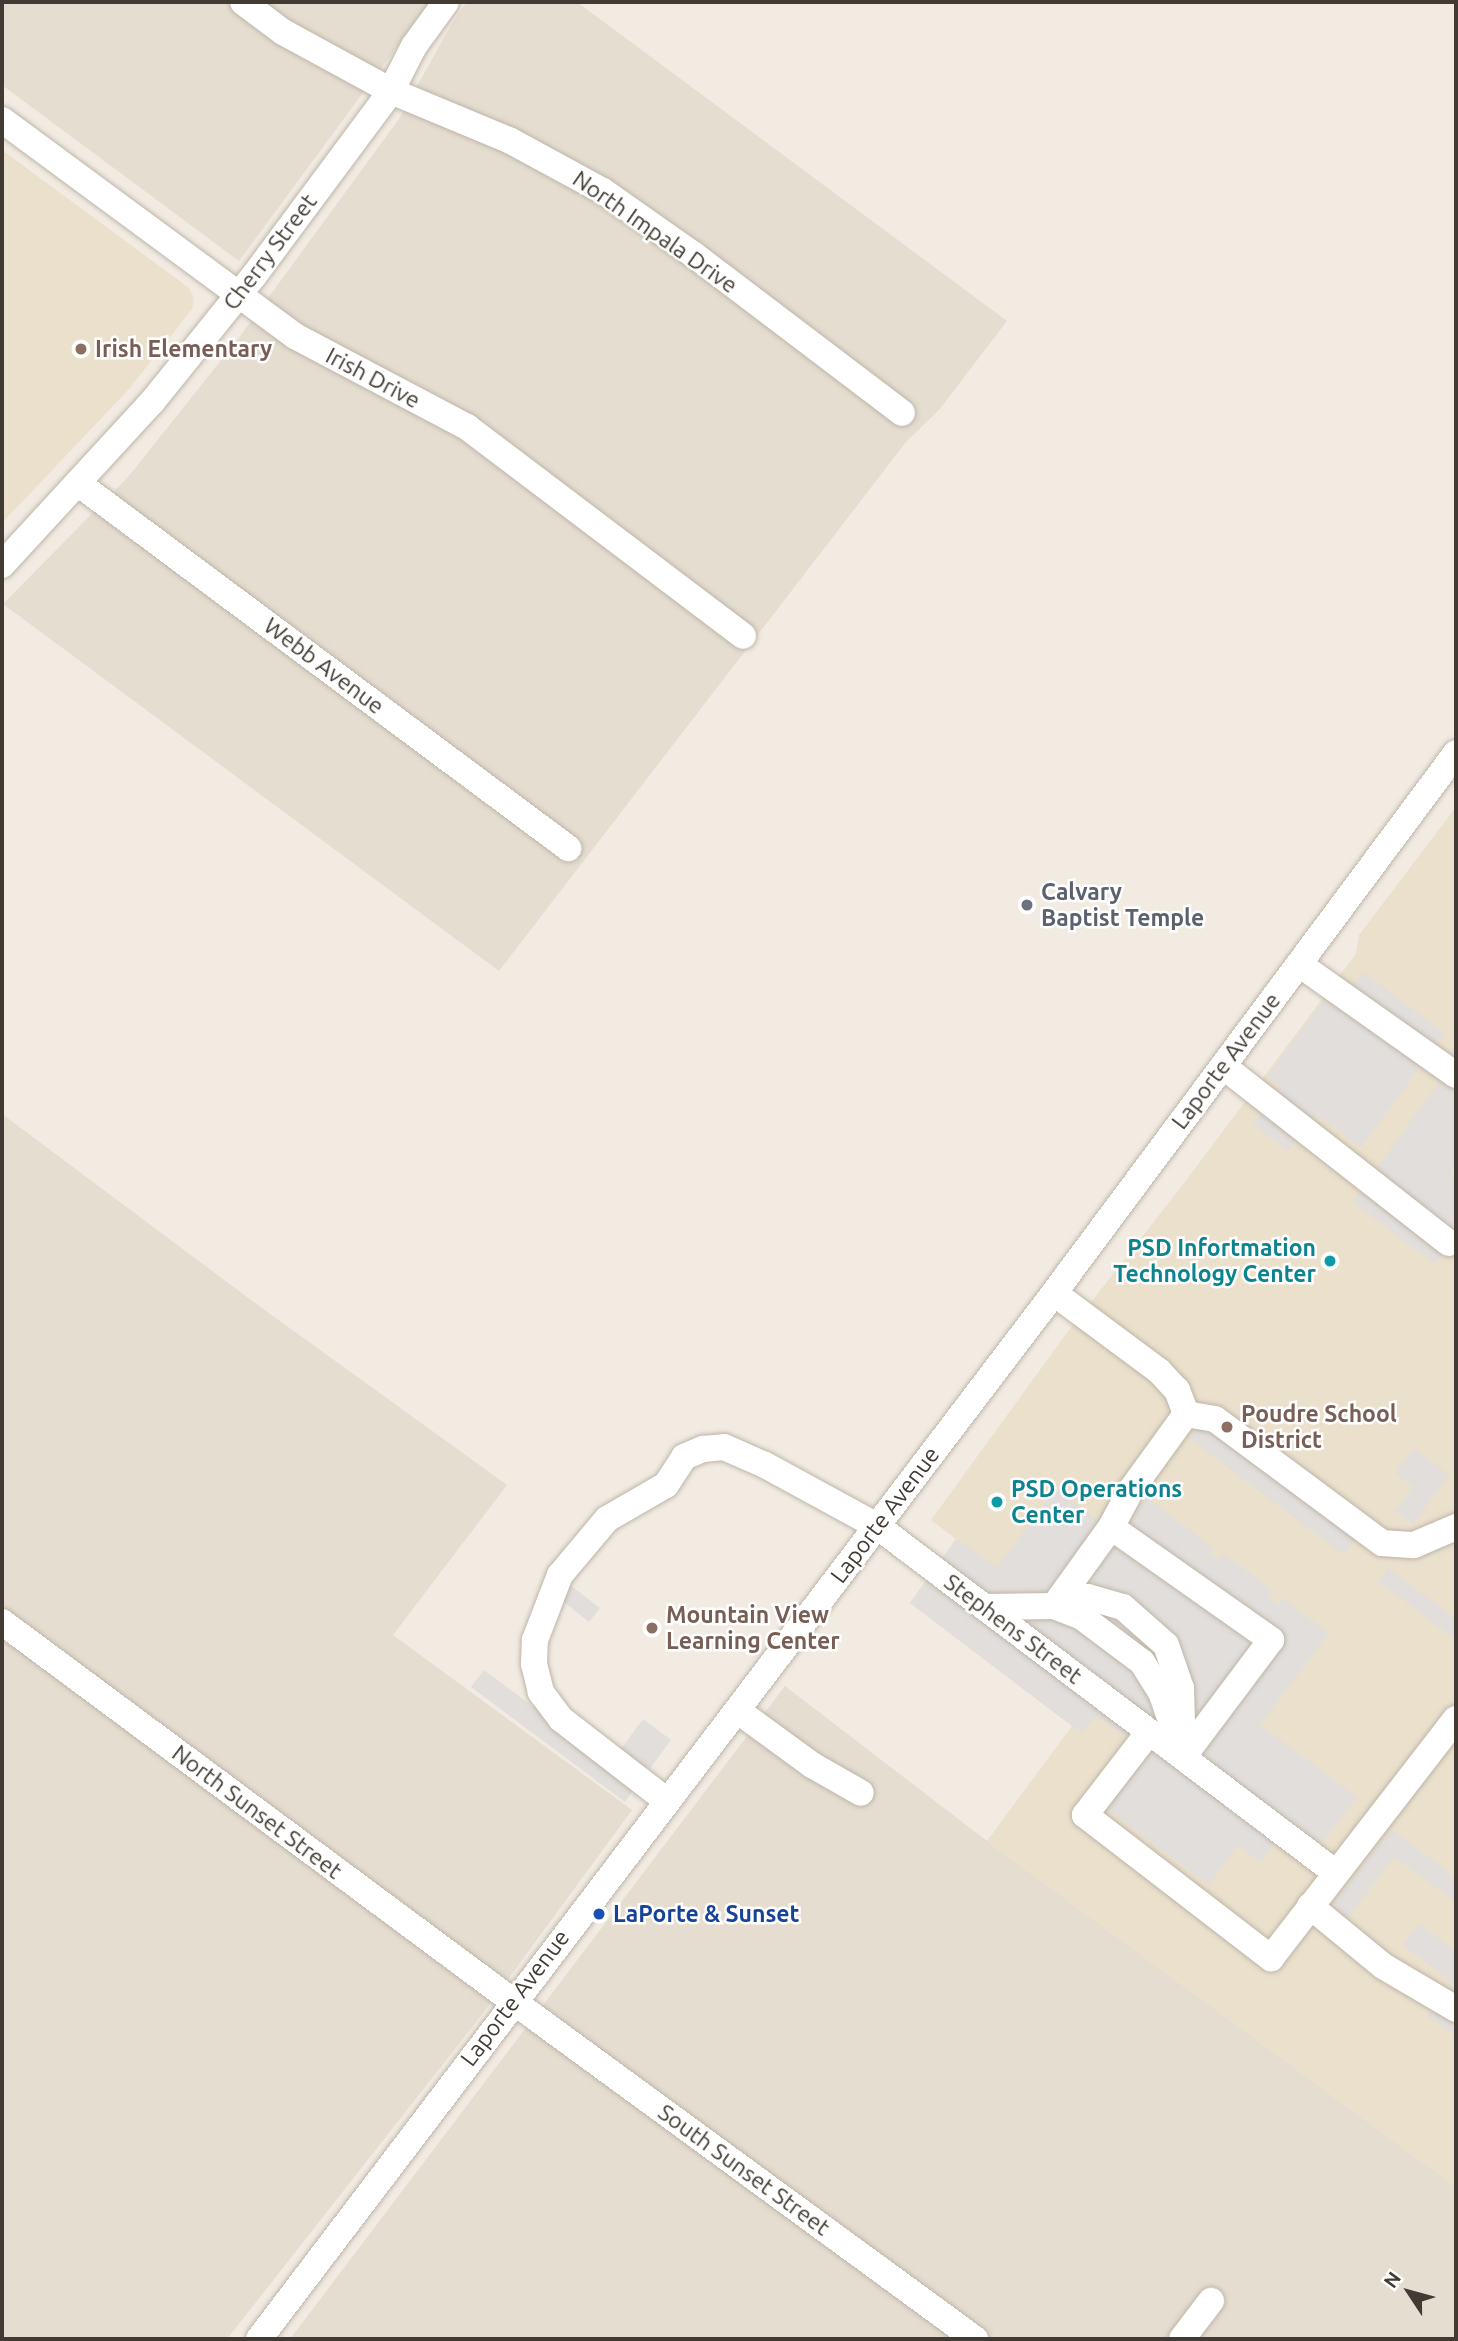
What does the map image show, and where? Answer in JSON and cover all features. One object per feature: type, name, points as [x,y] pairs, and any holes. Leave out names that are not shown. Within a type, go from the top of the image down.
[{"type":"street","name":"North Impala Drive","points":[[243,2],[283,32],[391,90],[509,140],[603,191],[684,247],[902,413]]},
{"type":"street","name":"Cherry Street","points":[[2,565],[152,402],[238,295],[391,90],[414,46],[446,2]]},
{"type":"street","name":"Irish Drive","points":[[2,120],[295,336],[467,427],[743,636]]},
{"type":"street","name":"Webb Avenue","points":[[79,484],[568,848]]},
{"type":"street","name":"Laporte Avenue","points":[[259,2339],[513,2001],[738,1711],[1054,1293],[1456,753]]},
{"type":"street","points":[[1299,964],[1456,1075]]},
{"type":"street","points":[[1223,1066],[1449,1243]]},
{"type":"street","points":[[1054,1293],[1159,1371],[1177,1390],[1186,1414]]},
{"type":"street","points":[[1054,1606],[1111,1527],[1132,1490],[1186,1414]]},
{"type":"street","points":[[1186,1414],[1215,1419],[1382,1543],[1414,1545],[1456,1527]]},
{"type":"street","name":"Stephens Street","points":[[667,1801],[561,1719],[541,1692],[534,1664],[535,1640],[560,1575],[607,1519],[666,1485],[684,1457],[702,1449],[724,1447],[765,1465],[877,1526],[1336,1873]]},
{"type":"street","points":[[1111,1527],[1270,1640],[1183,1757]]},
{"type":"street","points":[[985,1607],[1054,1606],[1082,1617],[1142,1662],[1161,1692],[1183,1757]]},
{"type":"street","name":"North Sunset Street","points":[[2,1622],[513,2001]]},
{"type":"street","points":[[738,1711],[812,1765],[861,1793]]},
{"type":"street","points":[[1149,1732],[1085,1815],[1271,1958],[1456,1719]]},
{"type":"street","points":[[1310,1906],[1383,1966],[1456,2008]]},
{"type":"street","name":"South Sunset Street","points":[[513,2001],[975,2339]]},
{"type":"street","points":[[1182,2339],[1212,2301]]},
{"type":"shaded area","points":[[2,2],[430,2],[239,261],[2,85]]},
{"type":"shaded area","points":[[467,2],[577,2],[1007,321],[939,410],[906,442],[499,971],[3,604],[128,477],[238,339],[399,119],[452,23]]},
{"type":"shaded area","name":"Irish Elementary","points":[[2,150],[189,288],[194,298],[192,309],[129,389],[2,523]]},
{"type":"shaded area","name":"Poudre School District","points":[[1456,807],[1456,2187],[987,1841],[1072,1726],[910,1603],[956,1539],[931,1520],[1066,1334],[1178,1191],[1356,954],[1359,935]]},
{"type":"shaded area","points":[[1363,972],[1445,1034],[1361,1147],[1316,1114],[1288,1151],[1253,1124],[1281,1086],[1267,1076],[1323,1001],[1334,1009]]},
{"type":"shaded area","points":[[1456,1045],[1456,1168],[1451,1175],[1456,1179],[1456,1234],[1435,1264],[1352,1202],[1439,1082],[1432,1077]]},
{"type":"shaded area","points":[[2,1114],[251,1300],[507,1485],[393,1635],[632,1810],[484,2012],[227,2339],[2,2339]]},
{"type":"shaded area","points":[[1202,1423],[1356,1539],[1344,1555],[1190,1439]]},
{"type":"shaded area","points":[[1413,1448],[1449,1475],[1413,1524],[1395,1511],[1413,1487],[1395,1473]]},
{"type":"shaded area","points":[[1056,1489],[1118,1536],[1146,1497],[1213,1548],[1210,1553],[1219,1560],[1224,1554],[1273,1591],[1269,1597],[1278,1605],[1283,1599],[1329,1633],[1260,1725],[1357,1797],[1322,1843],[1291,1821],[1261,1862],[1238,1845],[1209,1885],[1107,1809],[1148,1752],[1096,1716],[1083,1732],[1072,1726],[910,1603],[956,1539],[997,1567]]},
{"type":"shaded area","points":[[1388,1568],[1456,1619],[1456,1640],[1378,1581]]},
{"type":"shaded area","points":[[570,1585],[600,1608],[589,1622],[559,1598]]},
{"type":"shaded area","points":[[484,1670],[610,1764],[643,1719],[671,1740],[625,1802],[471,1687]]},
{"type":"shaded area","points":[[785,1686],[987,1841],[1456,2187],[1456,2339],[290,2339]]},
{"type":"shaded area","points":[[1391,1829],[1456,1878],[1456,1902],[1394,1857],[1348,1918],[1332,1906]]},
{"type":"shaded area","points":[[1419,1924],[1456,1952],[1456,2036],[1427,2016],[1452,1982],[1403,1945]]},
{"type":"place","name":"Irish Elementary","points":[[81,349]]},
{"type":"place","name":"Calvary Baptist Temple","points":[[1027,905]]},
{"type":"place","name":"PSD Infortmation Technology Center","points":[[1330,1261]]},
{"type":"place","name":"Poudre School District","points":[[1227,1427]]},
{"type":"place","name":"PSD Operations Center","points":[[997,1502]]},
{"type":"place","name":"Mountain View Learning Center","points":[[652,1628]]},
{"type":"place","name":"LaPorte & Sunset","points":[[599,1914]]}]
